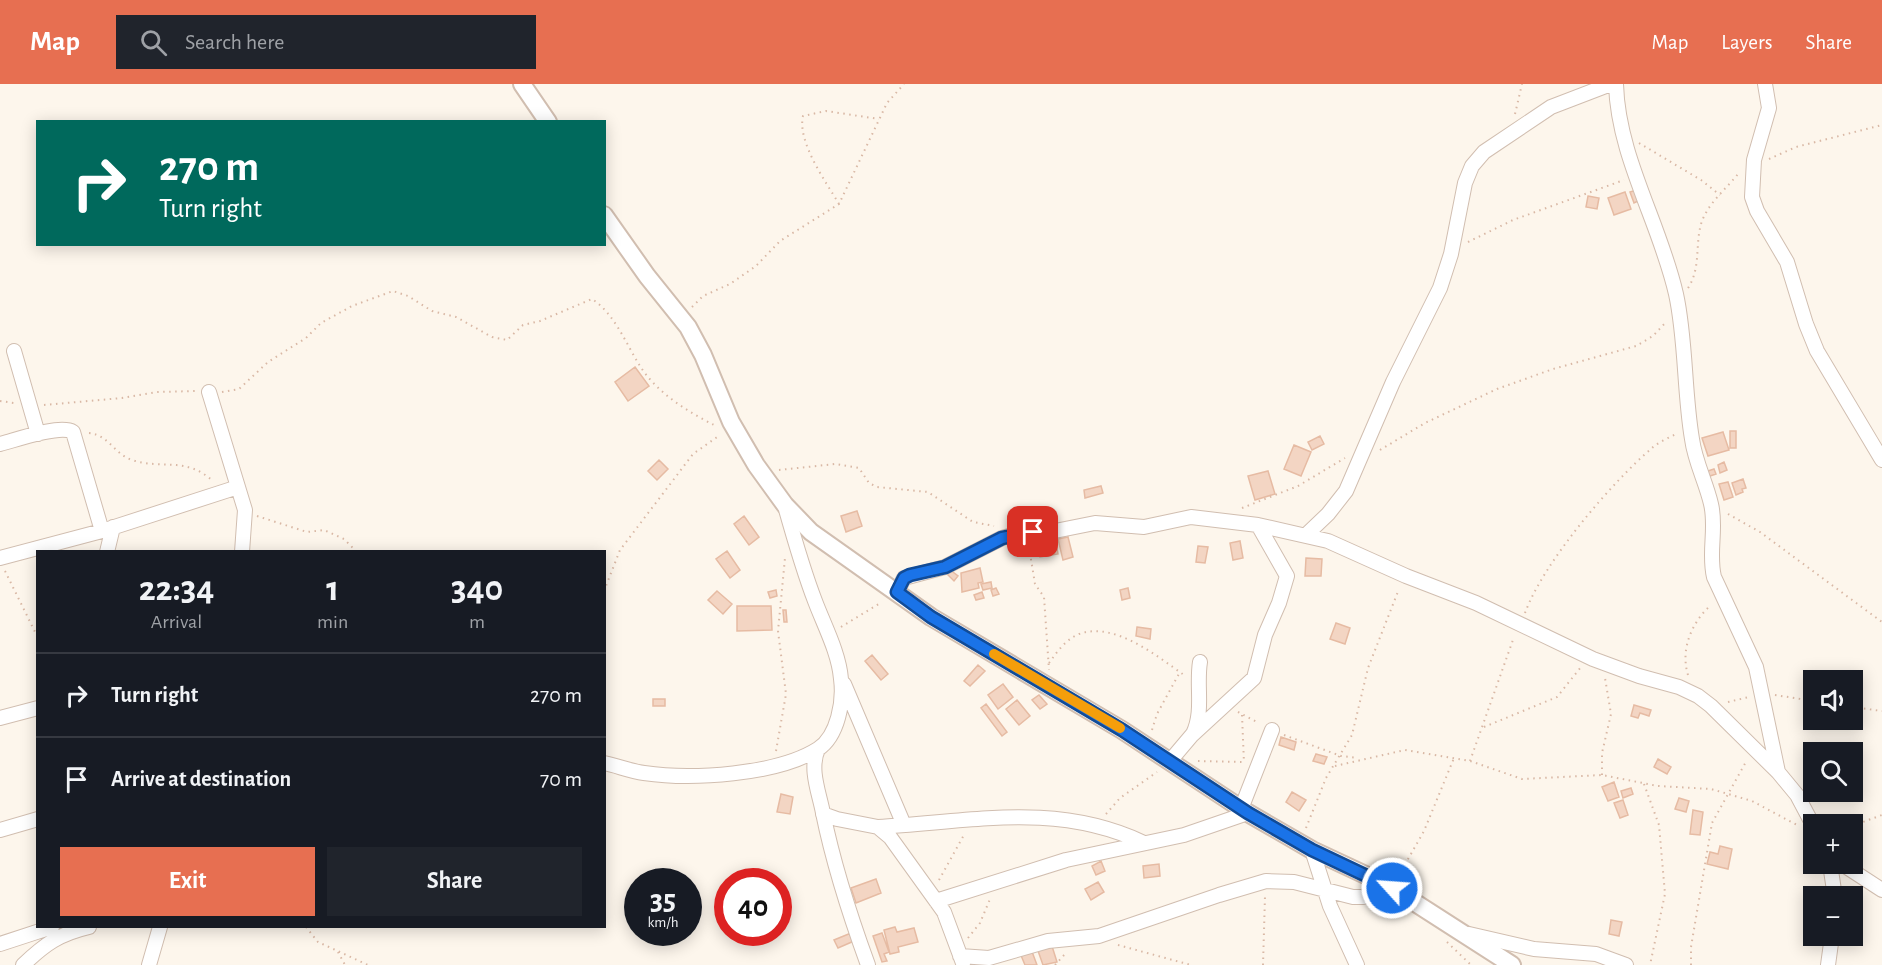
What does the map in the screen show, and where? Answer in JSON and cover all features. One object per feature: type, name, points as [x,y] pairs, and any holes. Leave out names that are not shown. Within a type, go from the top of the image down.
[{"type":"street","points":[[522,84],[547,120]]},
{"type":"street","points":[[1306,535],[1328,514],[1346,491],[1393,382],[1440,288],[1451,254],[1465,183],[1472,166],[1484,152],[1551,107],[1611,84]]},
{"type":"street","points":[[1616,84],[1623,132],[1664,250],[1678,304],[1690,426],[1701,478],[1711,504],[1711,563],[1722,594],[1756,668],[1778,772]]},
{"type":"street","points":[[1765,84],[1769,108],[1753,164],[1752,197],[1757,211],[1787,262],[1814,342],[1882,460]]},
{"type":"street","points":[[606,218],[647,276],[688,327],[730,429],[785,505],[811,532],[931,617],[1150,748],[1244,811],[1306,847],[1390,887],[1512,965]]},
{"type":"street","points":[[14,351],[38,434]]},
{"type":"street","points":[[209,392],[233,489],[245,510],[242,550]]},
{"type":"street","points":[[0,444],[68,429],[73,432],[107,529],[108,550]]},
{"type":"street","points":[[44,550],[233,489]]},
{"type":"street","points":[[785,505],[802,568],[842,678],[904,825]]},
{"type":"street","points":[[897,592],[904,578],[910,575],[945,567],[1002,538],[1023,532],[1055,531],[1095,523],[1143,527],[1191,518],[1258,525],[1306,535],[1356,552],[1406,576],[1476,603],[1598,661],[1679,687],[1698,696],[1712,705],[1753,750],[1778,772],[1797,795],[1804,814]]},
{"type":"street","points":[[1192,735],[1254,678],[1265,635],[1285,587],[1287,576],[1284,567],[1258,525]]},
{"type":"street","points":[[2,564],[36,553]]},
{"type":"street","points":[[1174,764],[1192,735],[1199,713],[1196,684],[1200,662]]},
{"type":"street","points":[[842,678],[841,702],[833,732],[818,749],[813,764],[829,850],[842,894],[868,965]]},
{"type":"street","points":[[0,718],[36,709]]},
{"type":"street","points":[[1244,811],[1250,786],[1272,730]]},
{"type":"street","points":[[606,763],[645,773],[718,774],[772,765],[818,749]]},
{"type":"street","points":[[934,897],[1065,860],[1185,835],[1244,811]]},
{"type":"street","points":[[823,814],[878,827],[1041,816],[1119,831],[1144,843]]},
{"type":"street","points":[[0,830],[36,820]]},
{"type":"street","points":[[878,827],[890,837],[944,912],[960,957],[989,958],[1048,942],[1099,936],[1219,895],[1266,882],[1294,882],[1353,897],[1363,897],[1390,887]]},
{"type":"street","points":[[1306,847],[1357,965]]},
{"type":"street","points":[[1857,874],[1882,890]]},
{"type":"street","points":[[0,944],[47,928]]},
{"type":"street","points":[[22,965],[54,938],[66,932],[84,928]]},
{"type":"street","points":[[149,965],[160,928]]},
{"type":"street","points":[[1461,933],[1534,949],[1596,954],[1626,965]]},
{"type":"street","points":[[1828,965],[1831,946]]},
{"type":"path","points":[[688,327],[690,310],[694,303],[739,278],[756,266],[780,241],[839,204],[887,103],[904,84]]},
{"type":"path","points":[[1513,132],[1522,84]]},
{"type":"path","points":[[839,204],[818,169],[806,141],[803,116],[826,111],[879,119]]},
{"type":"path","points":[[1360,461],[1425,423],[1497,389],[1553,369],[1636,346],[1653,336],[1692,282],[1698,264],[1702,222],[1720,195],[1753,164],[1796,147],[1882,125]]},
{"type":"path","points":[[1623,132],[1701,180],[1720,195]]},
{"type":"path","points":[[1451,254],[1474,238],[1512,220],[1637,175]]},
{"type":"path","points":[[28,404],[51,406],[170,391],[209,392],[239,389],[268,362],[306,338],[321,322],[352,306],[393,291],[408,296],[432,311],[456,317],[492,337],[507,340],[523,325],[540,321],[592,299],[615,324],[640,366],[656,386],[704,420],[730,429]]},
{"type":"path","points":[[1470,761],[1484,728],[1507,653],[1538,584],[1603,498],[1653,447],[1690,426]]},
{"type":"path","points":[[606,586],[620,550],[693,454],[730,429]]},
{"type":"path","points":[[73,432],[101,435],[124,456],[134,460],[183,464],[196,468],[233,489]]},
{"type":"path","points":[[1236,510],[1298,486],[1366,445]]},
{"type":"path","points":[[761,473],[835,464],[859,468],[869,483],[877,487],[928,492],[973,522],[1023,532],[1035,584],[1044,597],[1050,688]]},
{"type":"path","points":[[1711,504],[1760,532],[1882,622]]},
{"type":"path","points":[[245,510],[280,525],[307,532],[324,530],[344,539],[355,550]]},
{"type":"path","points":[[772,765],[786,694],[778,631],[785,555]]},
{"type":"path","points":[[2,564],[36,634]]},
{"type":"path","points":[[1306,847],[1316,799],[1352,735],[1378,636],[1406,576]]},
{"type":"path","points":[[827,636],[897,592]]},
{"type":"path","points":[[1698,696],[1686,671],[1684,657],[1687,642],[1700,615],[1722,594]]},
{"type":"path","points":[[1049,663],[1063,645],[1077,635],[1090,632],[1112,633],[1147,650],[1196,684]]},
{"type":"path","points":[[1484,728],[1557,697],[1579,669],[1598,661],[1611,714],[1602,753],[1602,775]]},
{"type":"path","points":[[1150,748],[1155,720],[1180,672]]},
{"type":"path","points":[[1863,708],[1882,711]]},
{"type":"path","points":[[1242,714],[1244,762],[1250,786]]},
{"type":"path","points":[[1335,766],[1396,750],[1470,761],[1522,779],[1602,775],[1682,789],[1711,789],[1752,801],[1803,825]]},
{"type":"path","points":[[1691,965],[1691,947],[1712,822],[1753,750]]},
{"type":"path","points":[[1390,887],[1424,831],[1454,758]]},
{"type":"path","points":[[1095,826],[1120,798],[1174,764],[1196,761],[1244,762]]},
{"type":"path","points":[[1644,784],[1659,825],[1665,894],[1650,965]]},
{"type":"path","points":[[1863,822],[1882,815]]},
{"type":"path","points":[[934,897],[972,820]]},
{"type":"path","points":[[960,957],[980,922],[999,880]]},
{"type":"path","points":[[1263,965],[1266,882]]},
{"type":"path","points":[[1363,897],[1409,917]]},
{"type":"path","points":[[307,928],[318,942],[368,965]]},
{"type":"path","points":[[1099,936],[1126,948],[1191,965]]},
{"type":"path","points":[[1447,942],[1471,965]]},
{"type":"path","points":[[337,951],[345,965]]},
{"type":"building","points":[[1637,190],[1640,200],[1634,203],[1630,192]]},
{"type":"building","points":[[1625,192],[1631,209],[1614,215],[1608,198]]},
{"type":"building","points":[[1588,196],[1599,198],[1597,209],[1586,207]]},
{"type":"building","points":[[635,367],[649,386],[628,401],[615,382]]},
{"type":"building","points":[[1730,431],[1736,431],[1736,448],[1730,448]]},
{"type":"building","points":[[1723,432],[1729,450],[1708,456],[1702,438]]},
{"type":"building","points":[[1320,436],[1324,444],[1312,450],[1308,442]]},
{"type":"building","points":[[1294,445],[1311,452],[1301,476],[1284,469]]},
{"type":"building","points":[[659,460],[668,469],[657,480],[648,471]]},
{"type":"building","points":[[1724,462],[1727,470],[1720,473],[1718,465]]},
{"type":"building","points":[[1714,469],[1716,474],[1707,477],[1705,472]]},
{"type":"building","points":[[1268,471],[1275,494],[1255,500],[1248,476]]},
{"type":"building","points":[[1743,479],[1746,488],[1736,495],[1732,483]]},
{"type":"building","points":[[1728,482],[1733,497],[1724,500],[1719,484]]},
{"type":"building","points":[[1101,486],[1103,493],[1085,498],[1084,490]]},
{"type":"building","points":[[857,511],[862,526],[846,532],[841,516]]},
{"type":"building","points":[[744,516],[759,537],[749,545],[734,524]]},
{"type":"building","points":[[1068,537],[1073,557],[1063,560],[1058,539]]},
{"type":"building","points":[[1055,538],[1058,554],[1040,557],[1038,541]]},
{"type":"building","points":[[1240,541],[1243,558],[1233,560],[1230,543]]},
{"type":"building","points":[[1198,546],[1208,547],[1205,563],[1196,562]]},
{"type":"building","points":[[727,551],[740,570],[730,578],[716,559]]},
{"type":"building","points":[[1306,558],[1322,559],[1321,576],[1305,576]]},
{"type":"building","points":[[980,568],[983,582],[978,583],[979,588],[962,592],[961,573]]},
{"type":"building","points":[[949,569],[958,576],[954,581],[946,573]]},
{"type":"building","points":[[991,582],[992,588],[983,590],[981,584]]},
{"type":"building","points":[[996,588],[999,594],[993,596],[991,590]]},
{"type":"building","points":[[1128,588],[1130,598],[1122,600],[1120,590]]},
{"type":"building","points":[[776,590],[777,596],[770,598],[768,592]]},
{"type":"building","points":[[717,591],[732,604],[723,614],[708,600]]},
{"type":"building","points":[[982,592],[984,598],[976,600],[974,595]]},
{"type":"building","points":[[737,606],[771,606],[772,630],[737,631]]},
{"type":"building","points":[[783,610],[786,610],[787,622],[784,622]]},
{"type":"building","points":[[1336,623],[1350,628],[1345,644],[1330,639]]},
{"type":"building","points":[[1137,627],[1151,629],[1150,639],[1136,636]]},
{"type":"building","points":[[872,655],[888,674],[881,680],[865,661]]},
{"type":"building","points":[[978,665],[985,671],[970,686],[964,681]]},
{"type":"building","points":[[1003,684],[1013,697],[998,709],[988,695]]},
{"type":"building","points":[[1039,695],[1047,704],[1040,709],[1032,700]]},
{"type":"building","points":[[653,699],[665,699],[665,706],[653,706]]},
{"type":"building","points":[[1017,700],[1030,716],[1019,725],[1006,709]]},
{"type":"building","points":[[986,704],[1007,732],[1002,736],[981,708]]},
{"type":"building","points":[[1634,705],[1651,710],[1649,716],[1640,713],[1638,718],[1631,716]]},
{"type":"building","points":[[1281,737],[1296,742],[1294,750],[1279,745]]},
{"type":"building","points":[[1316,754],[1327,757],[1324,764],[1313,761]]},
{"type":"building","points":[[1658,759],[1671,767],[1667,774],[1654,767]]},
{"type":"building","points":[[1614,782],[1619,797],[1608,801],[1602,787]]},
{"type":"building","points":[[1631,788],[1633,794],[1623,798],[1621,791]]},
{"type":"building","points":[[1292,792],[1306,800],[1299,811],[1286,802]]},
{"type":"building","points":[[781,794],[793,797],[790,814],[777,812]]},
{"type":"building","points":[[1679,798],[1689,801],[1686,812],[1675,809]]},
{"type":"building","points":[[1623,800],[1628,815],[1620,818],[1614,803]]},
{"type":"building","points":[[1693,810],[1703,812],[1700,835],[1690,834]]},
{"type":"building","points":[[1720,846],[1732,849],[1728,869],[1707,864],[1710,852],[1718,854]]},
{"type":"building","points":[[1101,861],[1105,871],[1096,875],[1092,866]]},
{"type":"building","points":[[1159,864],[1160,876],[1144,878],[1143,866]]},
{"type":"building","points":[[876,879],[881,893],[856,903],[851,888]]},
{"type":"building","points":[[1098,882],[1104,892],[1091,900],[1085,889]]},
{"type":"building","points":[[1611,920],[1622,922],[1619,936],[1609,934]]},
{"type":"building","points":[[895,927],[897,932],[914,928],[918,942],[898,947],[899,952],[890,954],[884,930]]},
{"type":"building","points":[[851,933],[854,941],[838,948],[834,940]]},
{"type":"building","points":[[882,933],[889,952],[884,954],[887,961],[882,962],[873,936]]},
{"type":"building","points":[[1051,943],[1057,962],[1043,965],[1037,948]]},
{"type":"building","points":[[1031,949],[1037,965],[1025,965],[1020,953]]},
{"type":"slow traffic","points":[[994,654],[1120,728]]},
{"type":"route","points":[[1033,532],[1002,538],[945,567],[923,574],[910,575],[904,578],[897,592],[931,617],[1122,730],[1248,813],[1300,844],[1392,888]]}]
